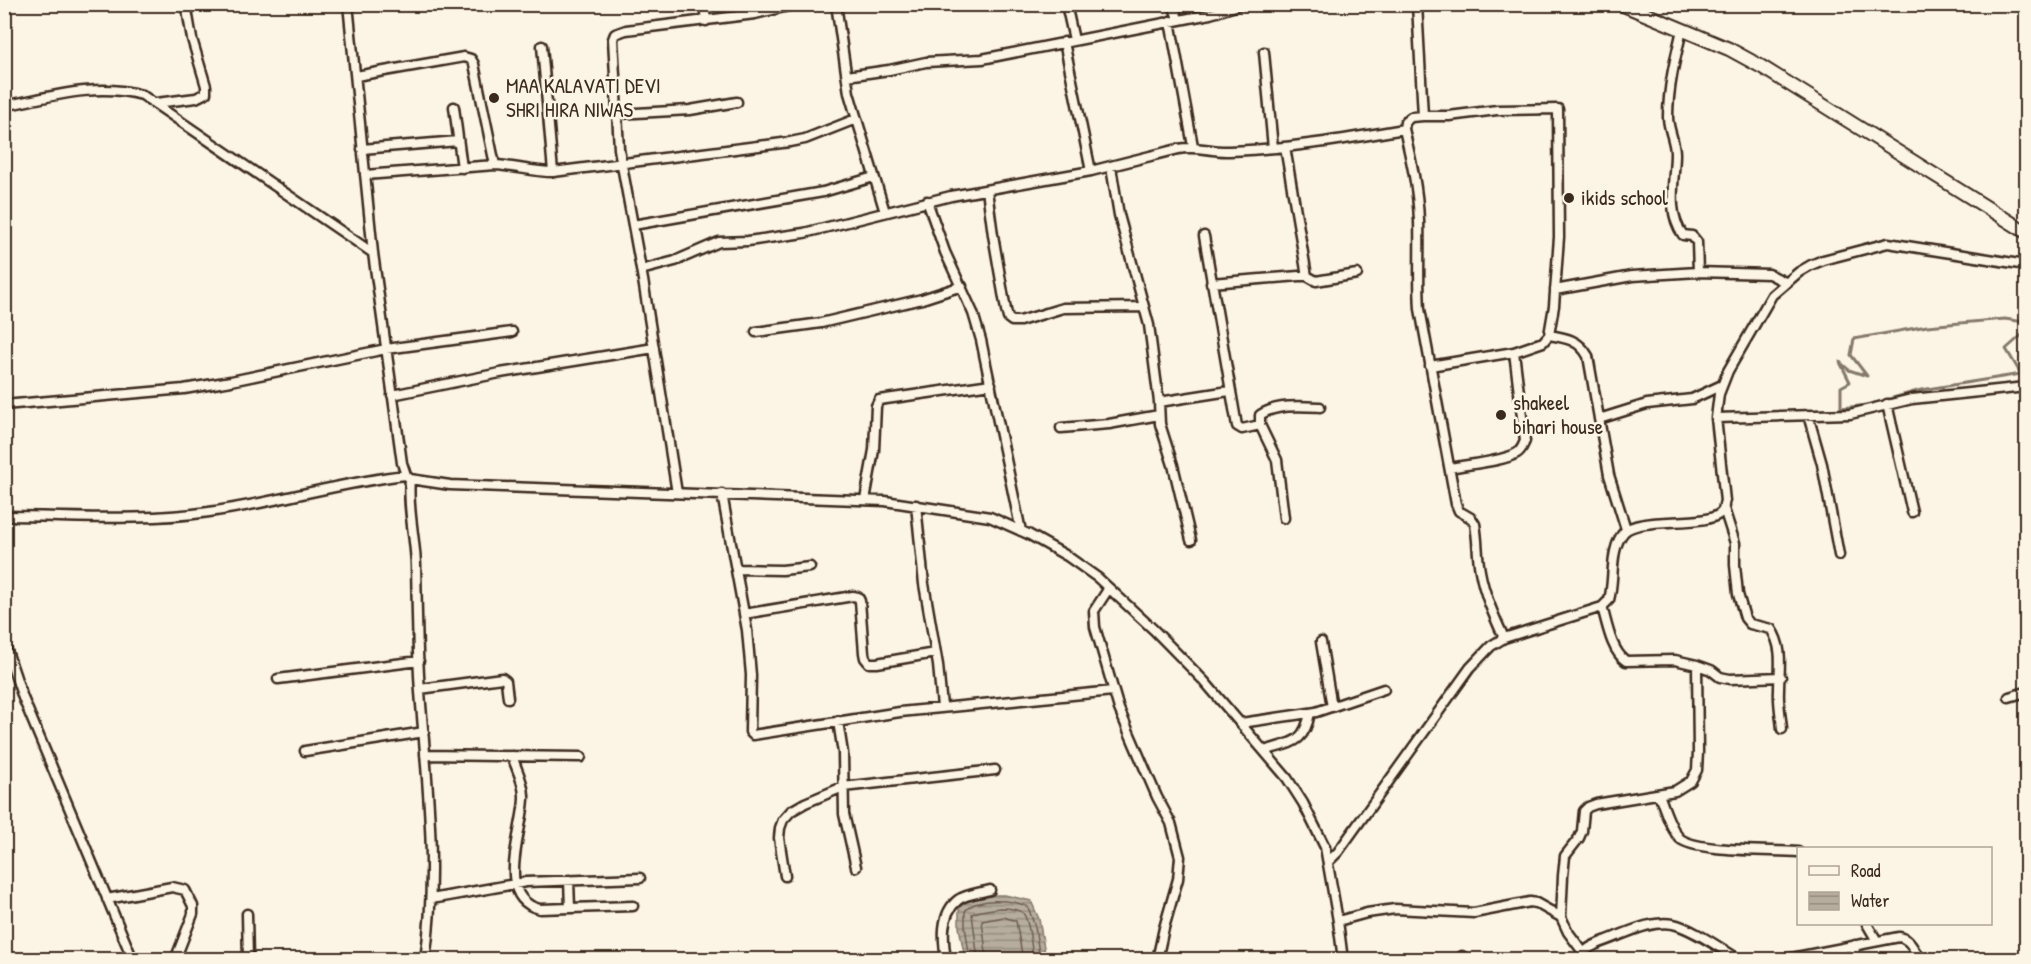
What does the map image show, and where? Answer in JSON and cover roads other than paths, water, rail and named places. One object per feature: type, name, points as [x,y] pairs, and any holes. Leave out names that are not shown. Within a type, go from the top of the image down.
[{"type":"main road","points":[[1621,4],[1729,49],[1762,67],[2026,232]]},
{"type":"street","points":[[156,103],[196,98],[206,93],[207,86],[192,39],[186,4]]},
{"type":"street","points":[[348,4],[373,253],[402,463],[408,477],[415,542],[420,689],[432,839],[431,900],[425,960]]},
{"type":"street","points":[[704,4],[706,21]]},
{"type":"street","points":[[676,493],[622,163],[615,34],[626,30],[755,15],[797,4]]},
{"type":"street","points":[[836,4],[856,119],[885,212]]},
{"type":"street","points":[[1066,4],[1074,40]]},
{"type":"street","points":[[1173,4],[1193,146]]},
{"type":"street","points":[[847,76],[926,62],[982,59],[1215,13],[1226,6],[1243,4]]},
{"type":"street","points":[[1417,4],[1424,116]]},
{"type":"street","points":[[2025,4],[2026,12]]},
{"type":"street","points":[[1682,30],[1672,73],[1668,118],[1675,151],[1673,204],[1680,231],[1683,235],[1695,238],[1697,242],[1698,272]]},
{"type":"street","points":[[1064,42],[1091,171]]},
{"type":"street","points":[[542,46],[554,172]]},
{"type":"street","points":[[1264,52],[1273,148]]},
{"type":"street","points":[[356,76],[464,57],[471,59],[474,64],[495,165]]},
{"type":"street","points":[[4,106],[107,88],[142,95],[373,253]]},
{"type":"street","points":[[618,114],[690,110],[737,102]]},
{"type":"street","points":[[454,107],[462,168]]},
{"type":"street","points":[[1430,366],[1514,352],[1543,342],[1549,334],[1559,237],[1558,110],[1497,110],[1449,116],[1424,116],[1407,119],[1404,129],[1417,196],[1420,309],[1430,366],[1450,468],[1459,511],[1471,518],[1475,524],[1481,577],[1504,638]]},
{"type":"street","points":[[365,175],[495,165],[554,172],[789,142],[805,139],[856,119]]},
{"type":"street","points":[[641,270],[675,261],[719,242],[783,237],[833,227],[927,201],[1091,171],[1193,146],[1226,152],[1285,147],[1404,129]]},
{"type":"street","points":[[362,149],[458,141]]},
{"type":"street","points":[[1285,147],[1308,276]]},
{"type":"street","points":[[1111,166],[1119,215],[1144,307],[1159,415],[1191,540]]},
{"type":"street","points":[[633,225],[823,192],[874,177]]},
{"type":"street","points":[[987,190],[1006,310],[1008,318],[1012,321],[1020,321],[1063,309],[1144,307]]},
{"type":"street","points":[[927,201],[945,252],[973,313],[991,384],[1021,531]]},
{"type":"street","points":[[1204,236],[1229,391],[1238,428],[1260,424]]},
{"type":"street","points":[[1782,729],[1779,696],[1781,657],[1773,632],[1767,626],[1750,624],[1745,618],[1738,594],[1735,565],[1736,543],[1724,509],[1716,418],[1719,394],[1728,371],[1772,295],[1799,272],[1823,260],[1888,243],[2026,265]]},
{"type":"street","points":[[1555,290],[1632,276],[1698,272],[1769,274],[1785,282]]},
{"type":"street","points":[[1211,283],[1308,276],[1316,281],[1357,274]]},
{"type":"street","points":[[756,332],[821,323],[922,299],[962,286]]},
{"type":"street","points":[[4,405],[184,389],[386,349],[512,332]]},
{"type":"street","points":[[1549,334],[1574,340],[1583,347],[1588,356],[1609,475],[1626,529]]},
{"type":"street","points":[[393,395],[500,373],[654,348]]},
{"type":"street","points":[[1450,468],[1500,458],[1517,453],[1523,447],[1525,441],[1514,352]]},
{"type":"street","points":[[865,500],[874,450],[876,406],[879,400],[991,384]]},
{"type":"street","points":[[1599,419],[1647,404],[1692,399],[1722,385]]},
{"type":"street","points":[[1716,418],[1850,414],[1912,399],[2026,387]]},
{"type":"street","points":[[1159,402],[1229,391]]},
{"type":"street","points":[[1887,404],[1912,512]]},
{"type":"street","points":[[1284,518],[1277,460],[1260,424],[1260,415],[1265,411],[1296,406],[1320,407]]},
{"type":"street","points":[[1061,428],[1159,415]]},
{"type":"street","points":[[1808,415],[1822,464],[1839,555]]},
{"type":"street","points":[[4,516],[86,518],[208,512],[356,482],[408,477],[450,485],[865,500],[990,517],[1067,555],[1109,588],[1205,682],[1264,751],[1303,803],[1320,835],[1328,862],[1343,960]]},
{"type":"street","points":[[722,494],[744,614],[751,675],[750,732],[753,735],[942,707],[1113,691]]},
{"type":"street","points":[[916,506],[922,574],[942,707]]},
{"type":"street","points":[[1328,862],[1338,852],[1470,668],[1491,646],[1504,638],[1602,606],[1609,600],[1616,548],[1626,529],[1640,525],[1704,519],[1718,515],[1724,509]]},
{"type":"street","points":[[736,569],[782,570],[810,567]]},
{"type":"street","points":[[1109,588],[1094,611],[1094,620],[1113,691],[1157,797],[1171,822],[1180,856],[1178,879],[1157,960]]},
{"type":"street","points":[[744,614],[858,597],[864,653],[869,663],[935,653]]},
{"type":"street","points":[[1602,606],[1616,648],[1620,657],[1626,661],[1675,660],[1697,665],[1711,670],[1720,677],[1730,679],[1781,677]]},
{"type":"street","points":[[4,642],[23,698],[133,960]]},
{"type":"street","points":[[1321,642],[1332,707]]},
{"type":"street","points":[[278,679],[420,661]]},
{"type":"street","points":[[1697,665],[1697,770],[1686,785],[1675,791],[1596,804],[1584,811],[1579,838],[1565,856],[1561,917],[1581,956],[1591,946],[1637,929],[1665,923],[1685,928],[1740,960]]},
{"type":"street","points":[[420,689],[502,678],[506,681],[508,698]]},
{"type":"street","points":[[1241,723],[1310,713],[1384,688]]},
{"type":"street","points":[[2009,697],[2026,692]]},
{"type":"street","points":[[1264,751],[1296,741],[1304,735],[1310,713]]},
{"type":"street","points":[[838,721],[843,753],[844,814],[856,867]]},
{"type":"street","points":[[305,751],[424,732]]},
{"type":"street","points":[[425,754],[581,758]]},
{"type":"street","points":[[512,756],[524,798],[514,861],[515,883],[522,899],[532,907],[633,906]]},
{"type":"street","points":[[785,876],[779,838],[783,820],[791,811],[804,803],[843,786],[995,770]]},
{"type":"street","points":[[1659,794],[1676,834],[1681,840],[1725,849],[1797,852]]},
{"type":"street","points":[[431,900],[515,883],[640,878]]},
{"type":"street","points":[[570,880],[570,908]]},
{"type":"street","points":[[107,899],[160,888],[179,887],[185,890],[193,906],[192,920],[175,960]]},
{"type":"street","points":[[946,960],[944,932],[947,914],[951,907],[965,896],[990,890]]},
{"type":"street","points":[[1338,921],[1367,913],[1395,909],[1474,913],[1530,902],[1561,917]]},
{"type":"street","points":[[247,914],[248,960]]},
{"type":"street","points":[[1868,925],[1877,941]]},
{"type":"street","points":[[1781,960],[1899,937],[1905,938],[1922,960]]},
{"type":"street","points":[[1854,960],[1855,945]]},
{"type":"water","points":[[991,895],[1005,895],[1031,901],[1039,919],[1046,959],[965,959],[959,927],[959,909],[965,902]]},
{"type":"waterway","points":[[2005,319],[2024,322],[2023,334],[2006,349],[2021,374],[1921,390],[1868,405],[1841,408],[1841,387],[1850,382],[1840,362],[1849,370],[1867,376],[1851,355],[1854,339],[1927,326],[2005,319]]},
{"type":"place","name":"MAA KALAVATI DEVI SHRI HIRA NIWAS","points":[[494,98]]},
{"type":"place","name":"ikids school","points":[[1569,198]]},
{"type":"place","name":"shakeel bihari house","points":[[1501,415]]}]
